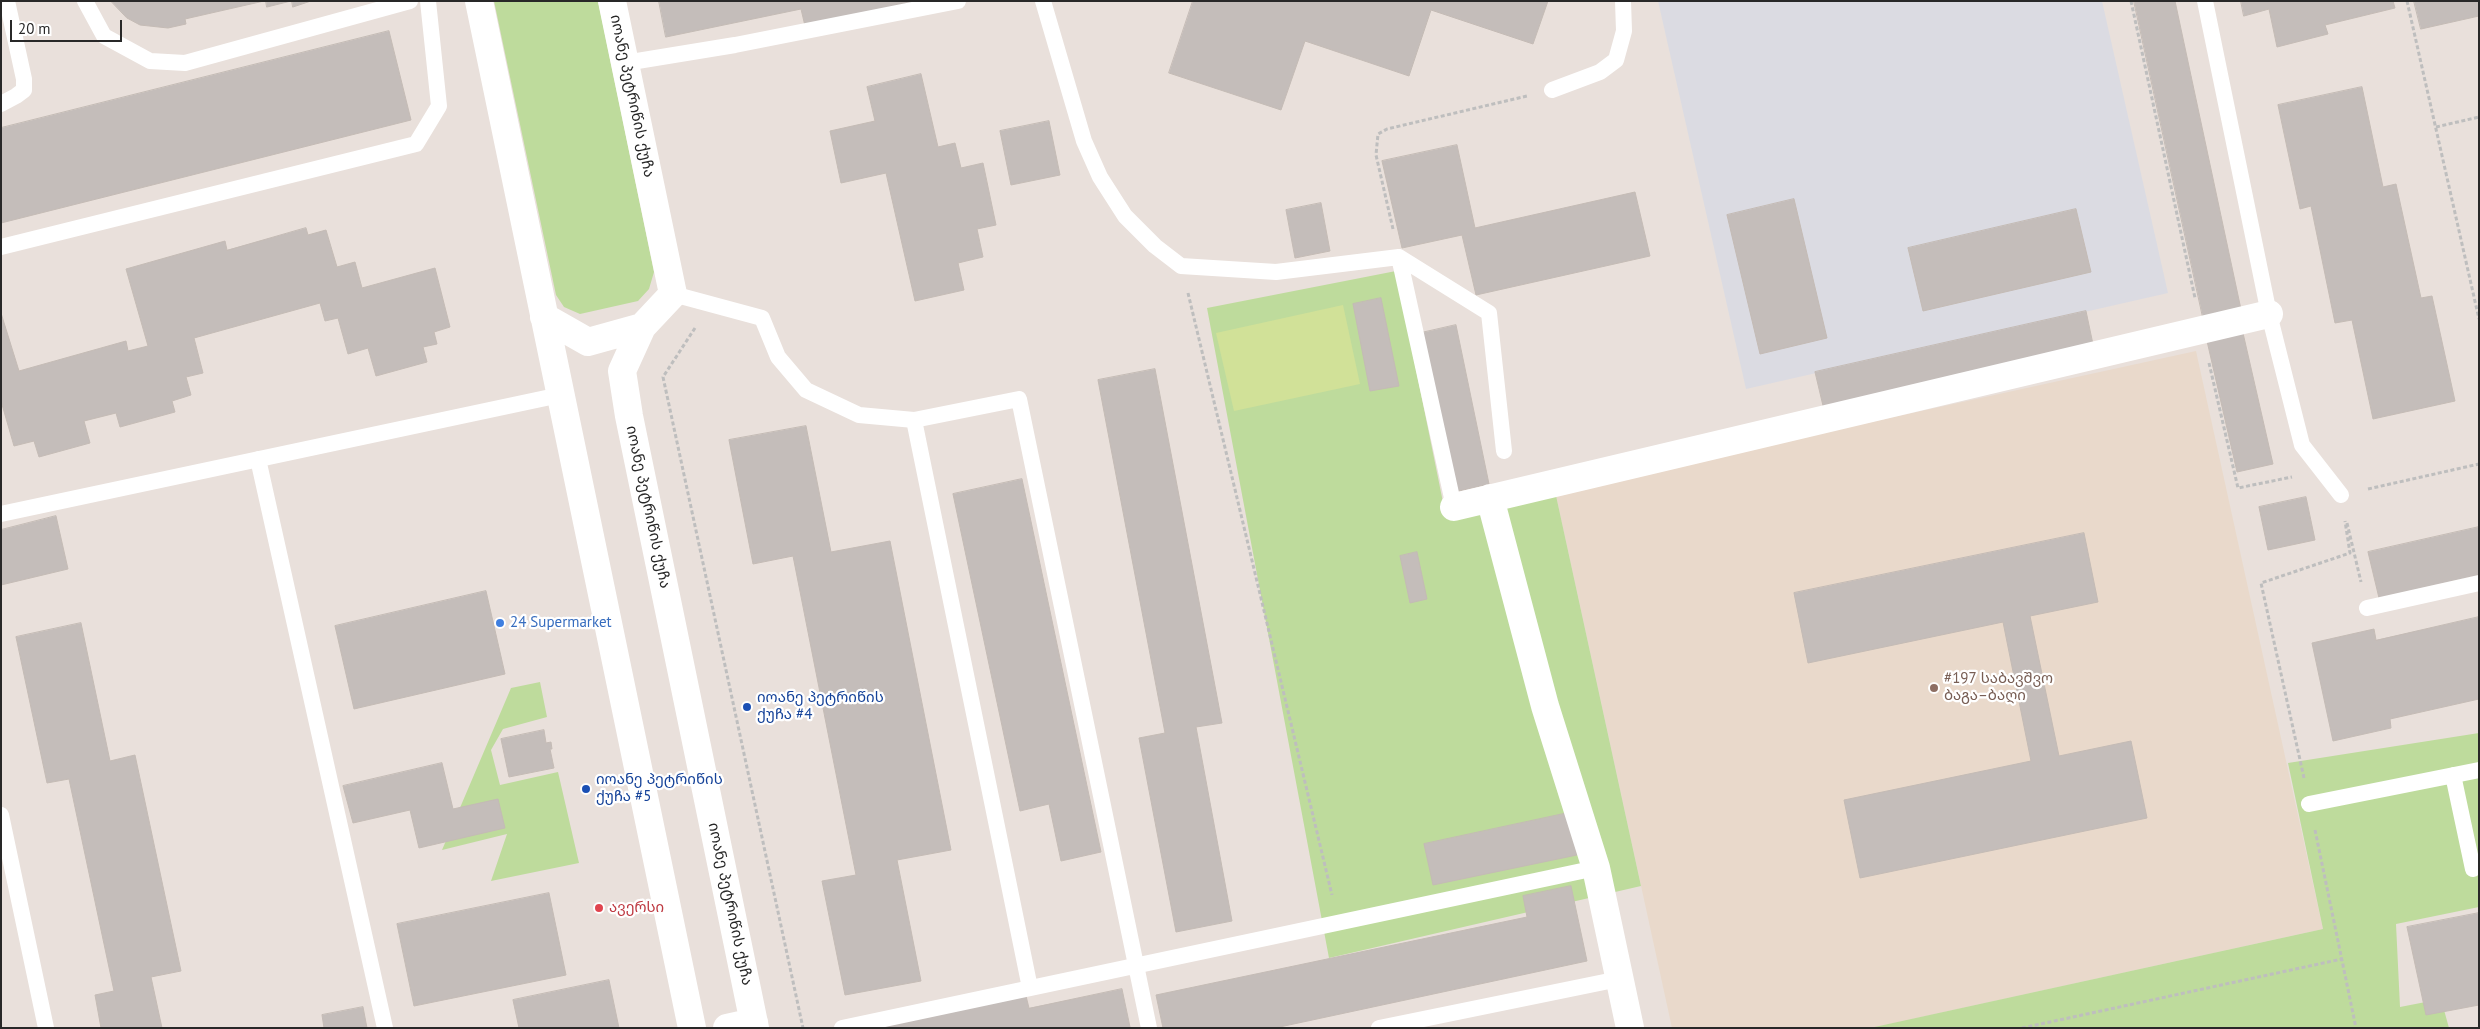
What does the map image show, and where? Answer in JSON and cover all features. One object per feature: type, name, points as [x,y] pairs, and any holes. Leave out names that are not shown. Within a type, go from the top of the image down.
[{"type":"street","points":[[479,1],[692,1028]]},
{"type":"street","name":"იოანე პეტრიწის ქუჩა","points":[[612,1],[673,294],[642,327],[622,371],[629,416],[755,1025]]},
{"type":"street","points":[[1454,507],[2270,314]]},
{"type":"street","points":[[544,317],[588,342],[642,327]]},
{"type":"street","points":[[1490,498],[1544,706],[1596,868],[1630,1028]]},
{"type":"street","points":[[727,1028],[755,1025]]},
{"type":"lane","points":[[1,104],[24,90],[24,79],[7,1]]},
{"type":"lane","points":[[85,1],[104,36],[150,62],[185,62],[410,1]]},
{"type":"lane","points":[[1,247],[416,144],[439,106],[428,1]]},
{"type":"lane","points":[[624,63],[735,45],[958,1]]},
{"type":"lane","points":[[1043,1],[1084,141],[1100,177],[1125,216],[1155,246],[1181,266],[1276,272],[1399,257],[1488,313],[1504,451]]},
{"type":"lane","points":[[1552,90],[1600,72],[1616,60],[1624,31],[1623,1]]},
{"type":"lane","points":[[2205,1],[2270,314],[2302,445],[2341,495]]},
{"type":"lane","points":[[1399,257],[1454,507]]},
{"type":"lane","points":[[673,294],[762,318],[778,358],[806,390],[859,415],[914,420],[1019,399],[1149,1028]]},
{"type":"lane","points":[[1,514],[560,395]]},
{"type":"lane","points":[[914,420],[1030,988]]},
{"type":"lane","points":[[258,459],[385,1028]]},
{"type":"lane","points":[[2366,608],[2479,583]]},
{"type":"lane","points":[[2309,804],[2479,770]]},
{"type":"lane","points":[[2453,775],[2473,869]]},
{"type":"lane","points":[[1,816],[46,1028]]},
{"type":"lane","points":[[842,1028],[1596,868]]},
{"type":"lane","points":[[1379,1028],[1619,979]]},
{"type":"path","points":[[2131,1],[2238,488],[2322,471]]},
{"type":"path","points":[[2407,1],[2479,320]]},
{"type":"path","points":[[1399,257],[1376,155],[1378,134],[1387,129],[1552,90]]},
{"type":"path","points":[[2436,127],[2479,117]]},
{"type":"path","points":[[1181,266],[1339,922]]},
{"type":"path","points":[[711,304],[663,377],[803,1028]]},
{"type":"path","points":[[2341,495],[2479,464]]},
{"type":"path","points":[[2341,495],[2366,608]]},
{"type":"path","points":[[2341,495],[2350,553],[2261,583],[2356,1028]]},
{"type":"path","points":[[2022,1028],[2342,959]]},
{"type":"shaded area","points":[[1658,1],[2102,1],[2168,293],[1746,389]]},
{"type":"shaded area","name":"#197 საბავშვო ბაგა–ბაღი","points":[[2196,351],[2323,929],[1871,1028],[1672,1028],[1555,491]]},
{"type":"green space","points":[[494,1],[598,1],[654,272],[649,289],[638,301],[580,314],[564,307],[556,295]]},
{"type":"green space","points":[[1396,271],[1446,517],[1555,491],[1641,886],[1329,958],[1207,308]]},
{"type":"green space","points":[[1343,305],[1360,384],[1234,411],[1216,333]]},
{"type":"green space","points":[[540,682],[547,717],[503,729],[491,750],[500,785],[558,772],[579,863],[491,881],[507,834],[442,850],[511,688]]},
{"type":"green space","points":[[2479,733],[2479,907],[2396,924],[2400,1007],[2441,999],[2449,1028],[1870,1028],[2323,929],[2288,763]]},
{"type":"building","points":[[111,1],[264,1],[185,19],[186,24],[168,28],[140,25],[127,18]]},
{"type":"building","points":[[266,1],[291,1],[267,7]]},
{"type":"building","points":[[292,1],[311,1],[293,7]]},
{"type":"building","points":[[659,1],[926,1],[805,26],[801,9],[666,37]]},
{"type":"building","points":[[1193,1],[1548,1],[1533,44],[1431,10],[1409,76],[1305,41],[1281,110],[1169,73]]},
{"type":"building","points":[[2134,1],[2175,1],[2242,314],[2204,322]]},
{"type":"building","points":[[2241,1],[2393,1],[2395,8],[2325,25],[2328,34],[2277,47],[2269,9],[2244,16]]},
{"type":"building","points":[[2414,1],[2479,1],[2479,16],[2421,29]]},
{"type":"building","points":[[389,31],[411,120],[1,223],[1,128]]},
{"type":"building","points":[[921,74],[938,147],[955,143],[961,168],[983,163],[996,225],[977,229],[983,257],[958,263],[964,290],[915,301],[886,173],[841,183],[830,131],[875,121],[867,87]]},
{"type":"building","points":[[2362,87],[2383,187],[2396,184],[2421,298],[2432,296],[2455,401],[2373,419],[2352,320],[2335,323],[2311,206],[2300,209],[2278,105]]},
{"type":"building","points":[[1049,121],[1060,175],[1011,185],[1000,131]]},
{"type":"building","points":[[1457,145],[1475,228],[1635,192],[1650,256],[1476,295],[1462,235],[1402,248],[1382,161]]},
{"type":"building","points":[[1794,199],[1827,338],[1760,354],[1727,215]]},
{"type":"building","points":[[1321,203],[1330,251],[1295,258],[1286,210]]},
{"type":"building","points":[[2076,209],[2091,272],[1923,311],[1908,248]]},
{"type":"building","points":[[306,228],[308,235],[326,230],[337,267],[355,262],[362,288],[435,268],[450,327],[434,332],[437,344],[423,347],[427,362],[376,376],[368,348],[348,354],[338,318],[325,321],[320,303],[194,338],[203,373],[186,377],[191,395],[172,401],[175,412],[120,427],[116,413],[84,421],[90,443],[39,457],[34,441],[14,446],[1,401],[1,313],[19,371],[126,341],[128,351],[148,346],[126,269],[225,241],[227,250]]},
{"type":"building","points":[[1381,298],[1399,386],[1370,391],[1353,304]]},
{"type":"building","points":[[2086,311],[2094,349],[1824,410],[1815,372]]},
{"type":"building","points":[[1456,325],[1489,484],[1455,492],[1421,333]]},
{"type":"building","points":[[2243,333],[2273,464],[2237,472],[2207,341]]},
{"type":"building","points":[[1155,369],[1222,723],[1196,727],[1232,921],[1176,932],[1139,738],[1165,733],[1098,380]]},
{"type":"building","points":[[806,426],[831,552],[890,541],[951,850],[897,860],[921,981],[845,995],[822,881],[856,875],[793,556],[753,564],[729,440]]},
{"type":"building","points":[[1022,479],[1101,852],[1061,861],[1049,804],[1020,811],[953,494]]},
{"type":"building","points":[[2306,497],[2315,540],[2268,550],[2259,507]]},
{"type":"building","points":[[56,516],[68,569],[1,585],[1,530]]},
{"type":"building","points":[[2479,527],[2479,575],[2379,598],[2368,552]]},
{"type":"building","points":[[2084,533],[2098,602],[2030,616],[2059,756],[2131,741],[2147,818],[1860,878],[1844,800],[2031,761],[2003,622],[1808,663],[1794,593]]},
{"type":"building","points":[[1417,552],[1427,599],[1410,603],[1400,556]]},
{"type":"building","points":[[486,591],[505,674],[354,709],[335,626]]},
{"type":"building","points":[[2479,617],[2479,699],[2390,719],[2391,728],[2333,741],[2312,643],[2374,629],[2376,640]]},
{"type":"building","points":[[81,623],[110,761],[135,755],[181,971],[151,977],[162,1028],[101,1028],[95,995],[114,991],[69,779],[47,783],[16,637]]},
{"type":"building","points":[[544,730],[546,743],[551,742],[552,749],[550,749],[554,768],[509,777],[501,739]]},
{"type":"building","points":[[442,763],[453,809],[498,799],[505,828],[419,848],[410,810],[353,823],[343,786]]},
{"type":"building","points":[[1568,813],[1577,855],[1433,885],[1424,844]]},
{"type":"building","points":[[1571,886],[1587,961],[1275,1028],[1163,1028],[1156,995],[1527,917],[1523,896]]},
{"type":"building","points":[[549,893],[566,975],[414,1006],[397,924]]},
{"type":"building","points":[[2479,913],[2479,1005],[2426,1015],[2407,927]]},
{"type":"building","points":[[609,980],[619,1028],[519,1028],[513,1000]]},
{"type":"building","points":[[1122,989],[1130,1027],[1125,1028],[865,1028],[1026,996],[1029,1008]]},
{"type":"building","points":[[363,1007],[367,1028],[324,1028],[322,1015]]},
{"type":"place","name":"24 Supermarket","points":[[500,623]]},
{"type":"place","name":"#197 საბავშვო ბაგა–ბაღი","points":[[1934,688]]},
{"type":"place","name":"იოანე პეტრიწის ქუჩა #4","points":[[747,707]]},
{"type":"place","name":"იოანე პეტრიწის ქუჩა #5","points":[[586,789]]},
{"type":"place","name":"ავერსი","points":[[599,908]]}]
